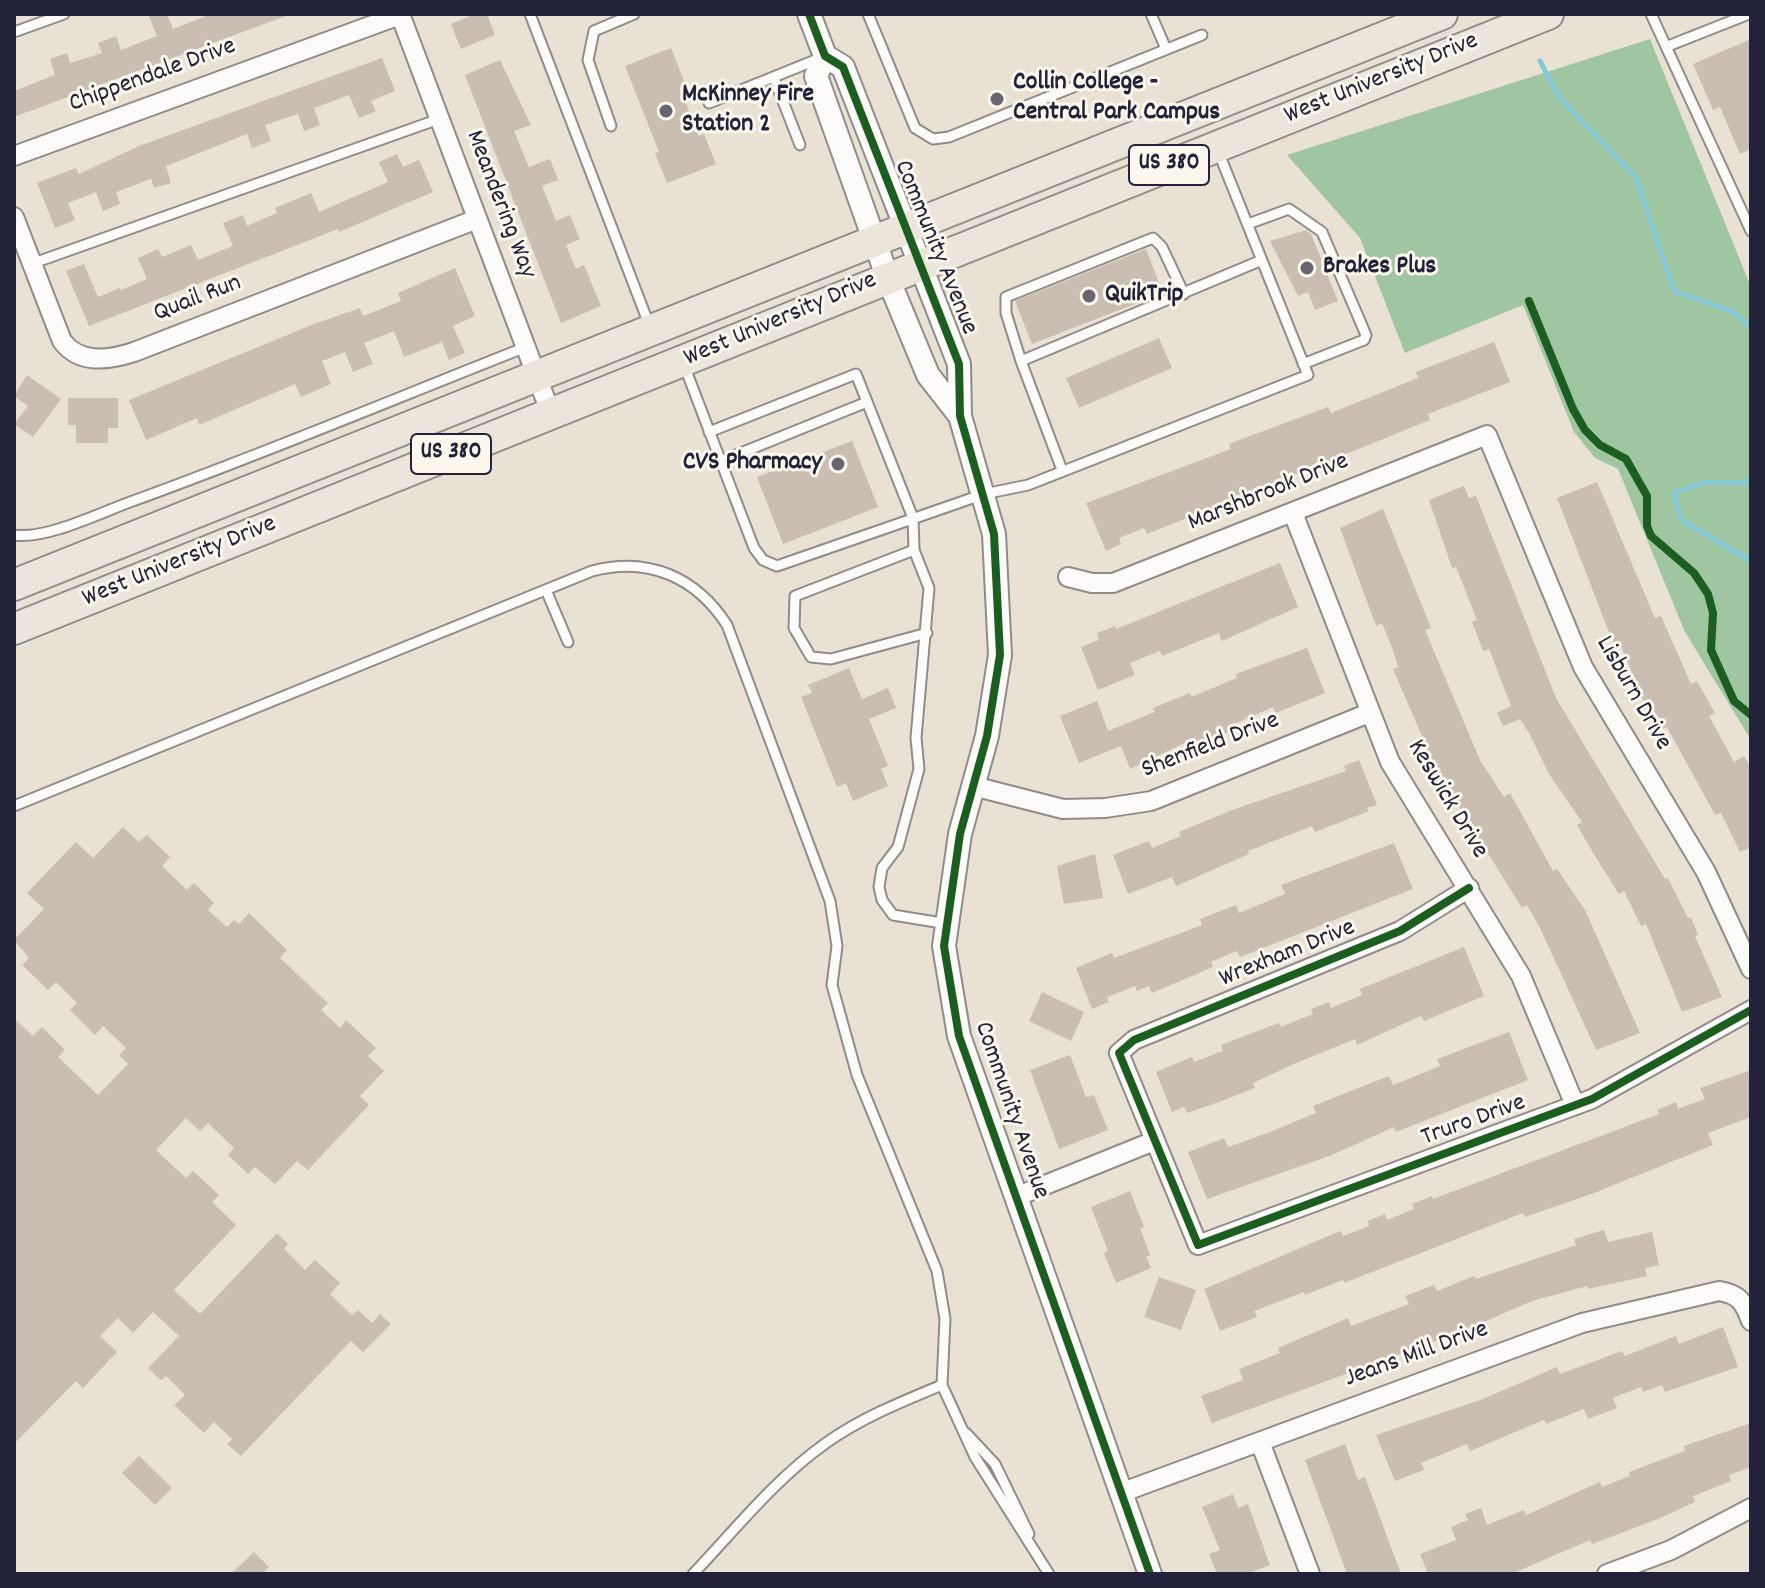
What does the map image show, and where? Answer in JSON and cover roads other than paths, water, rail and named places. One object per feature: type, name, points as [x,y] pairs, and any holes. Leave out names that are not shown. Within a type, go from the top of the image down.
[{"type":"highway","name":"West University Drive","points":[[14,585],[1442,14]]},
{"type":"highway","name":"West University Drive","points":[[14,629],[682,362],[887,276],[1548,14]]},
{"type":"street","name":"Community Avenue","points":[[809,14],[825,56],[843,67],[904,230],[959,364],[960,416],[994,534],[1000,655],[987,736],[960,834],[944,946],[959,1036],[1150,1574]]},
{"type":"street","name":"Meandering Way","points":[[400,15],[551,414]]},
{"type":"street","name":"Chippendale Drive","points":[[14,156],[400,15]]},
{"type":"street","name":"Community Avenue","points":[[825,56],[816,76],[887,276],[928,375],[960,416]]},
{"type":"street","name":"Quail Run","points":[[14,217],[56,330],[67,347],[77,354],[106,359],[134,352],[477,219]]},
{"type":"street","name":"Marshbrook Drive","points":[[1068,577],[1092,583],[1113,583],[1487,435]]},
{"type":"street","name":"Lisburn Drive","points":[[1487,435],[1583,667],[1706,872],[1751,969]]},
{"type":"street","name":"Keswick Drive","points":[[1293,513],[1390,762],[1521,976],[1575,1105]]},
{"type":"street","name":"Shenfield Drive","points":[[973,786],[1063,809],[1105,808],[1151,801],[1369,713]]},
{"type":"street","name":"Wrexham Drive","points":[[1154,1141],[1119,1053],[1134,1040],[1400,931],[1469,888]]},
{"type":"street","name":"Truro Drive","points":[[1154,1141],[1198,1245],[1575,1105],[1647,1071],[1751,1010]]},
{"type":"street","points":[[1018,1196],[1154,1141]]},
{"type":"street","name":"Jeans Mill Drive","points":[[1123,1492],[1582,1323],[1719,1291],[1735,1294],[1751,1321]]},
{"type":"street","points":[[1260,1442],[1310,1574]]},
{"type":"street","points":[[1607,1574],[1671,1550],[1751,1508]]},
{"type":"lane","points":[[14,32],[64,14]]},
{"type":"lane","points":[[530,14],[652,330]]},
{"type":"lane","points":[[611,126],[588,60],[594,31],[634,14]]},
{"type":"lane","points":[[868,14],[915,128],[933,139],[949,137],[1202,35]]},
{"type":"lane","points":[[1151,14],[1166,49]]},
{"type":"lane","points":[[1651,14],[1751,231]]},
{"type":"lane","points":[[1668,46],[1749,14]]},
{"type":"lane","points":[[709,103],[825,56]]},
{"type":"lane","points":[[774,78],[800,145]]},
{"type":"lane","points":[[31,264],[439,119]]},
{"type":"lane","points":[[682,362],[754,548],[763,560],[777,566],[984,494],[1028,485],[1308,375],[1216,146]]},
{"type":"lane","points":[[1248,224],[1289,209],[1322,232],[1366,335],[1364,340],[1303,364]]},
{"type":"lane","points":[[1062,470],[1021,361],[1006,313],[1006,297],[1153,238],[1168,257],[1184,294]]},
{"type":"lane","points":[[1021,361],[1262,260]]},
{"type":"lane","points":[[14,535],[25,536],[76,522],[188,481],[526,347]]},
{"type":"lane","points":[[709,432],[856,374],[913,518],[914,550],[929,588],[916,738],[919,769],[898,847],[882,868],[879,887],[882,900],[893,915],[948,924]]},
{"type":"lane","points":[[721,461],[867,402]]},
{"type":"lane","points":[[914,550],[795,596],[794,628],[811,657],[831,659],[927,633]]},
{"type":"lane","points":[[14,806],[613,565],[652,567],[689,583],[717,610],[727,625],[830,901],[837,946],[832,985],[857,1075],[937,1271],[945,1319],[942,1385],[960,1429],[1000,1500],[1035,1548]]},
{"type":"lane","points":[[546,590],[568,642]]},
{"type":"lane","points":[[693,1574],[776,1486],[823,1445],[873,1414],[942,1385]]},
{"type":"lane","points":[[960,1429],[1000,1471],[1049,1574]]},
{"type":"waterway","points":[[1540,61],[1558,96],[1636,178],[1674,291],[1731,311],[1751,327]]},
{"type":"waterway","points":[[1751,479],[1743,483],[1705,482],[1674,493],[1681,520],[1751,561]]},
{"type":"place","name":"Collin College - Central Park Campus","points":[[997,99]]},
{"type":"place","name":"McKinney Fire Station 2","points":[[666,111]]},
{"type":"place","name":"Brakes Plus","points":[[1307,268]]},
{"type":"place","name":"QuikTrip","points":[[1089,296]]},
{"type":"place","name":"CVS Pharmacy","points":[[838,464]]}]
